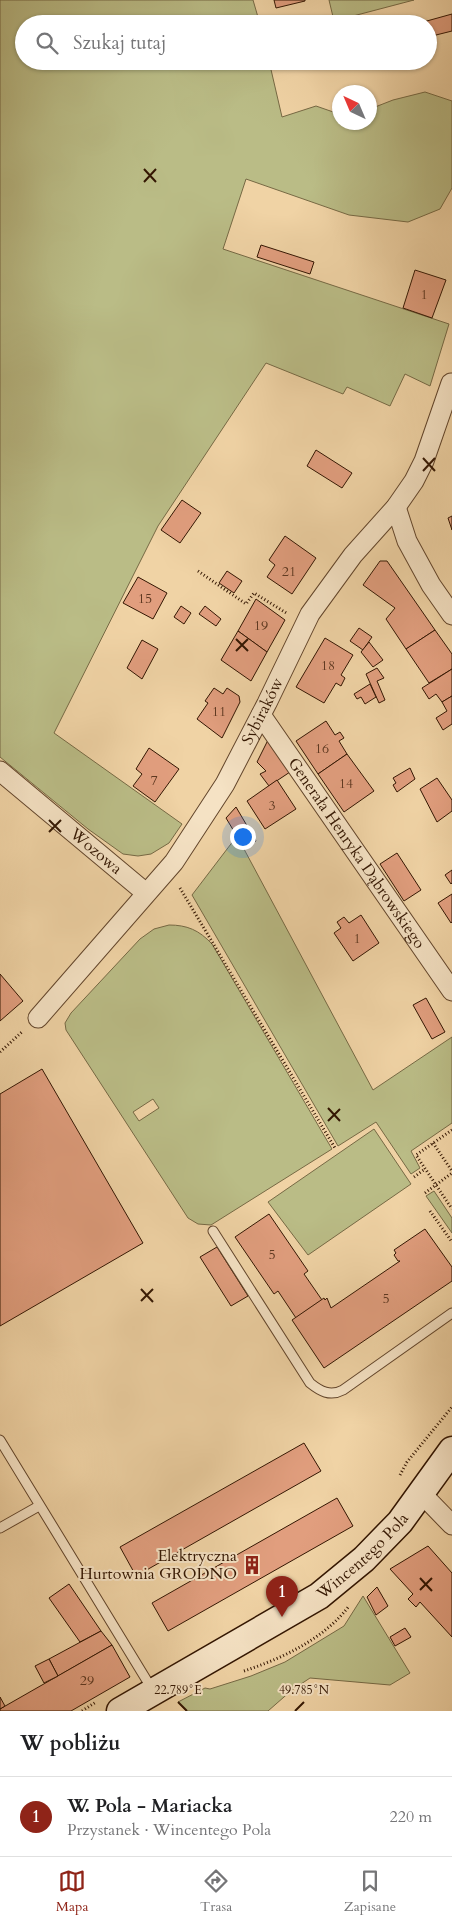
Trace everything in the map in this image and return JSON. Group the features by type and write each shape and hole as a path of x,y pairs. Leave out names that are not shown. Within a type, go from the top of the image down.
{"main road":[{"name":"Wincentego Pola","path":"120,1711 319,1596 378,1546 400,1522 452,1450"}],"street":[{"name":"Sybiraków","path":"38,1018 168,868 194,834 225,784 262,715 311,612 353,555 396,507 414,481 424,460 452,382"},
{"path":"396,507 407,542 452,615"},
{"name":"Generała Henryka Dąbrowskiego","path":"262,715 452,991"},
{"name":"Wozowa","path":"0,771 146,893"},
{"path":"421,1493 452,1524"}],"lane":[{"path":"213,1230 310,1383 321,1391 336,1394 343,1390 452,1313"},
{"path":"0,1440 153,1691"},
{"path":"0,1528 39,1506"}],"path":[{"path":"198,571 246,604 254,593 305,625"},
{"path":"168,868 335,1148"},
{"path":"0,1052 38,1018"},
{"path":"452,1130 416,1155 452,1208"},
{"path":"425,1193 452,1172 433,1143"},
{"path":"414,1177 425,1169"},
{"path":"430,1211 452,1242"}],"green space":[{"path":"0,0 253,0 257,15 15,15 15,70 271,70 282,117 316,106 332,112 332,130 377,130 377,106 425,92 452,101 452,188 440,209 408,222 349,215 246,179 223,249 449,324 430,386 405,374 390,406 347,387 343,394 266,363 158,526 54,733 182,824 169,843 151,854 138,856 123,854 88,829 0,757"},
{"path":"329,0 414,0 357,15 333,15"},
{"path":"237,836 373,1090 452,1037 452,1123 411,1151 420,1168 411,1174 376,1122 338,1146 192,895"},
{"path":"169,925 187,927 202,935 212,944 332,1149 211,1225 198,1224 188,1218 66,1030 65,1023 71,1013 140,939 154,929","holes":["153,1099 159,1108 139,1121 133,1112"]},
{"path":"374,1129 411,1184 308,1255 268,1202"},
{"path":"434,1191 452,1218 452,1233 426,1196"},
{"path":"363,1596 410,1673 390,1685 310,1678 292,1690 268,1711 186,1711 178,1702 205,1688 210,1689 251,1676 285,1662 344,1626"}],"building":[{"path":"274,0 305,0 305,1 276,8"},
{"path":"452,14 452,31 437,35 437,18"},
{"path":"261,245 314,262 310,274 257,257"},
{"path":"415,270 446,280 432,318 403,308"},
{"path":"316,450 352,473 342,488 307,466"},
{"path":"182,500 201,513 180,543 161,530"},
{"path":"452,516 452,530 448,518"},
{"path":"285,536 316,558 292,594 267,577 275,565 269,560"},
{"path":"380,561 387,561 435,630 406,649 386,619 395,608 363,585"},
{"path":"227,571 242,581 234,593 219,583"},
{"path":"138,577 167,593 153,619 123,603"},
{"path":"256,599 285,620 267,652 238,631"},
{"path":"181,606 191,613 184,624 174,617"},
{"path":"205,606 221,619 216,626 199,614"},
{"path":"359,628 372,637 363,650 350,641"},
{"path":"435,630 452,654 452,669 429,683 406,649"},
{"path":"238,631 267,652 251,681 221,660"},
{"path":"325,638 353,655 341,675 345,678 341,686 336,683 324,703 296,687"},
{"path":"142,640 158,649 142,679 127,668"},
{"path":"369,642 383,660 373,667 361,652"},
{"path":"377,668 384,678 377,681 385,700 379,703 366,674"},
{"path":"452,669 452,696 442,702 436,694 429,699 422,688"},
{"path":"370,684 376,697 365,704 361,697 357,699 354,694"},
{"path":"214,688 223,694 227,688 239,696 240,702 222,738 197,719 208,703 205,701"},
{"path":"452,696 452,724 443,730 436,718 447,711 442,702"},
{"path":"326,721 335,735 340,732 344,738 339,741 347,754 318,774 296,741"},
{"path":"268,740 290,772 269,786 260,774 266,771 257,762"},
{"path":"149,748 179,769 155,802 133,786 142,774 136,769"},
{"path":"347,754 374,791 344,812 318,774"},
{"path":"410,768 415,779 397,792 393,785 396,783 393,778"},
{"path":"437,778 452,800 452,811 437,822 420,789"},
{"path":"277,780 296,809 265,829 247,801"},
{"path":"236,807 256,841 244,848 226,818"},
{"path":"397,853 421,890 404,901 380,864"},
{"path":"452,870 452,883 451,884 445,875"},
{"path":"452,894 452,922 451,923 438,903"},
{"path":"361,915 379,943 353,961 334,933 341,928 337,922 344,917 349,923"},
{"path":"0,974 23,1001 0,1021"},
{"path":"426,998 445,1032 432,1039 413,1005"},
{"path":"42,1069 143,1243 0,1326 0,1094"},
{"path":"269,1214 308,1271 304,1274 322,1300 296,1318 278,1291 274,1294 235,1237"},
{"path":"425,1229 452,1267 452,1281 324,1368 292,1320 324,1298 325,1300 327,1298 331,1308 400,1261 394,1255 396,1253 394,1250"},
{"path":"217,1247 248,1296 231,1306 200,1257"},
{"path":"304,1443 321,1471 136,1576 120,1547"},
{"name":"Elektryczna Hurtownia GRODNO","path":"337,1498 353,1526 168,1631 152,1603"},
{"path":"428,1546 452,1573 452,1637 420,1602 416,1607 408,1599 413,1594 390,1569"},
{"path":"69,1584 101,1631 80,1642 49,1598"},
{"path":"377,1587 388,1606 376,1615 367,1597"},
{"path":"405,1628 411,1637 395,1646 390,1637"},
{"path":"101,1631 112,1645 58,1676 49,1659"},
{"path":"112,1645 130,1677 71,1711 0,1711 0,1709"},
{"path":"49,1659 58,1676 44,1683 35,1666"},
{"path":"0,1697 5,1706 0,1709"}],"place":[{"name":"Elektryczna Hurtownia GRODNO","path":"252,1565"},
{"name":"W. Pola - Mariacka","path":"282,1617"}]}
